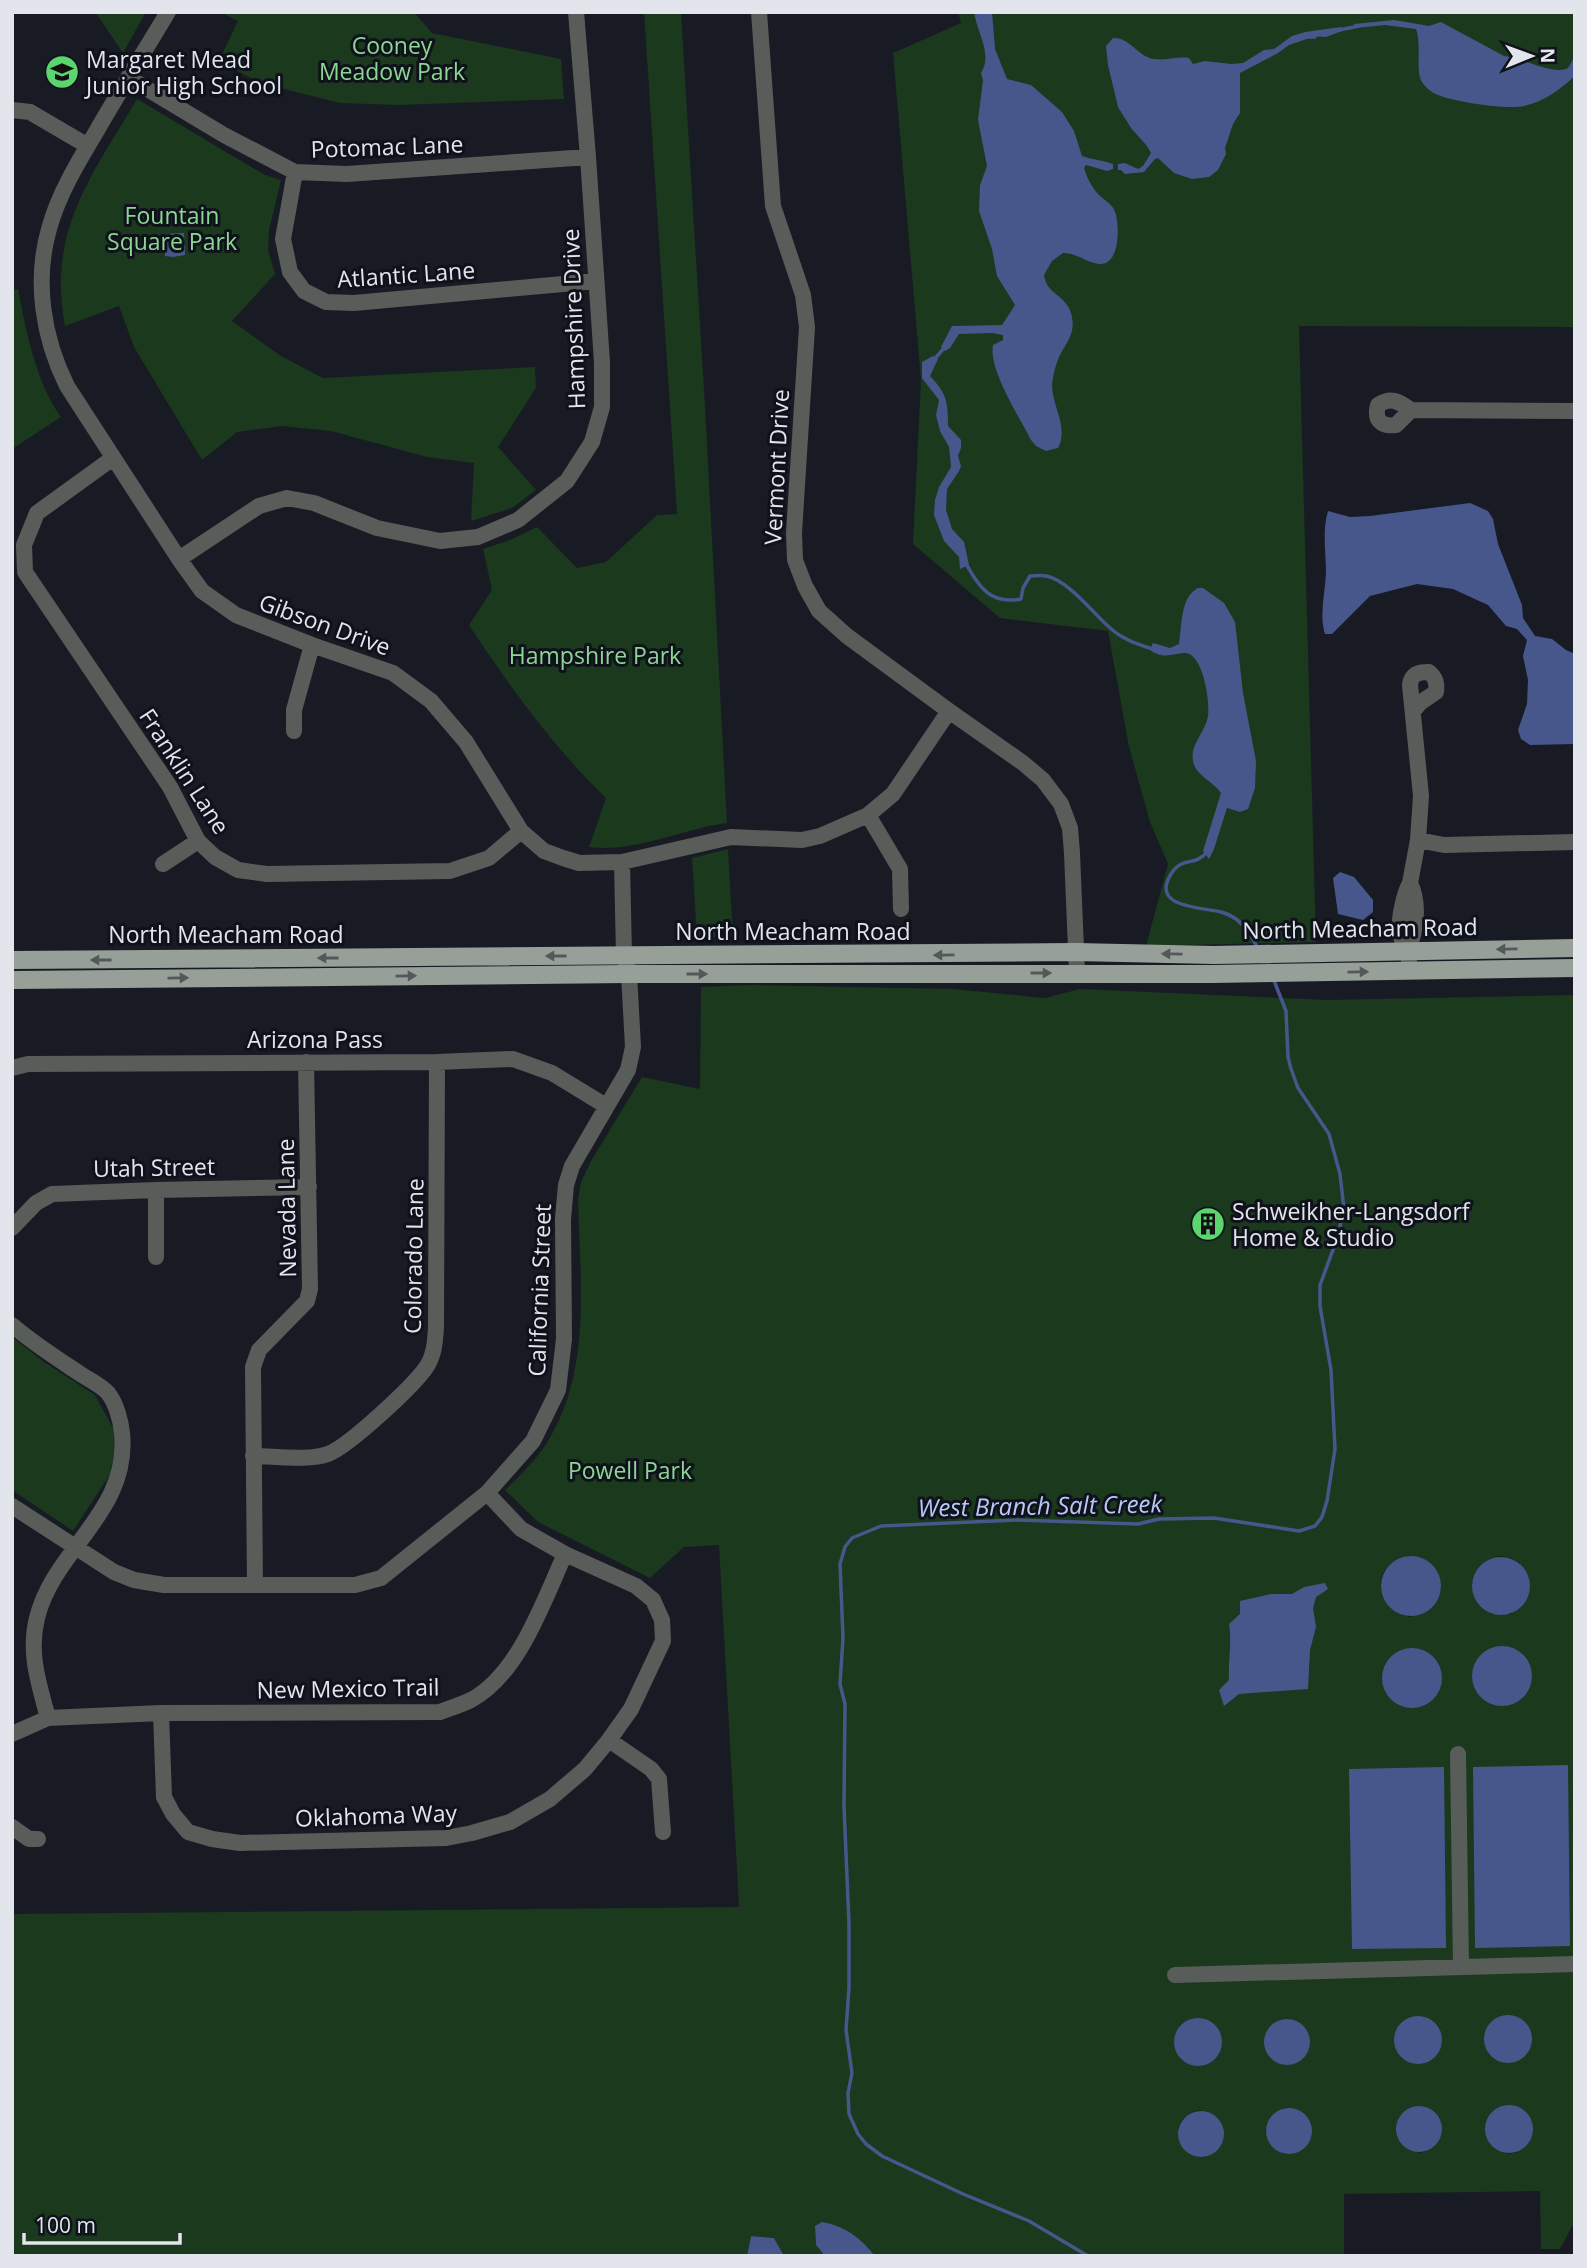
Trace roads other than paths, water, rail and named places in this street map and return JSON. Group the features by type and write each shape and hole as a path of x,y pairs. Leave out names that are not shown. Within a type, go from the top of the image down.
{"main road":[{"name":"North Meacham Road","path":"12,960 1076,952 1240,955 1575,948"},
{"name":"North Meacham Road","path":"12,980 629,974 1248,973 1575,968"}],"street":[{"name":"Gibson Drive","path":"168,12 88,146 50,226 41,288 46,328 56,364 67,386 202,591 236,615 393,673 431,701 466,742 521,831 544,850 563,858 589,863 622,862 731,837 802,840 820,836 868,815 893,794 949,711"},
{"name":"Hampshire Drive","path":"179,559 259,506 287,498 314,503 377,528 440,541 478,537 518,520 566,481 592,442 602,407 588,157 576,12"},
{"name":"Vermont Drive","path":"759,12 773,206 803,295 807,327 794,533 795,560 804,586 819,611 847,636 1023,763 1043,780 1061,804 1070,828 1077,973"},
{"name":"Potomac Lane","path":"129,78 223,135 295,172 347,174 588,157"},
{"path":"12,110 30,112 88,146"},
{"name":"Atlantic Lane","path":"295,172 283,239 290,272 304,291 326,302 354,303 596,281"},
{"path":"1411,410 1575,411"},
{"name":"Franklin Lane","path":"113,458 37,513 24,545 25,572 170,787 198,841 215,856 238,870 267,874 420,873 450,872 489,858 521,831"},
{"path":"294,731 294,710 312,645"},
{"path":"1409,971 1408,933 1415,893 1410,883 1418,840 1421,796 1414,710"},
{"path":"868,815 900,869 901,909"},
{"path":"1418,840 1444,845 1575,842"},
{"path":"163,864 198,841"},
{"name":"California Street","path":"12,1506 114,1572 134,1580 164,1585 355,1585 381,1578 487,1493 533,1441 558,1390 564,1339 563,1219 566,1185 572,1166 628,1070 633,1048 629,974 624,956 622,862"},
{"name":"Arizona Pass","path":"12,1068 28,1064 437,1062 513,1059 552,1073 606,1106"},
{"name":"Nevada Lane","path":"255,1585 254,1367 259,1350 307,1301 310,1289 306,1062"},
{"name":"Colorado Lane","path":"253,1456 312,1457 328,1454 345,1444 383,1412 425,1369 434,1351 437,1062"},
{"name":"Utah Street","path":"12,1228 36,1203 52,1194 309,1187"},
{"path":"156,1190 156,1257"},
{"path":"12,1325 108,1393 121,1422 124,1451 110,1500 48,1591 37,1615 33,1640 34,1665 48,1718 12,1734"},
{"path":"487,1493 521,1529 565,1554"},
{"name":"Oklahoma Way","path":"161,1713 164,1797 173,1814 188,1832 240,1843 446,1838 510,1822 550,1799 584,1769 609,1741 631,1709 663,1641 662,1620 653,1600 636,1586 565,1554"},
{"name":"New Mexico Trail","path":"48,1718 161,1713 440,1712 471,1700 500,1678 521,1646 565,1554"},
{"path":"609,1741 651,1769 659,1779 663,1832"},
{"path":"1458,1754 1461,1967"},
{"path":"12,1827 29,1839 38,1839"},
{"path":"1175,1975 1575,1964"}],"water":[{"path":"974,12 992,12 995,49 1007,79 1031,85 1062,112 1074,131 1082,156 1113,164 1113,169 1107,171 1086,165 1084,168 1095,190 1115,212 1118,234 1111,258 1107,263 1100,264 1063,253 1052,261 1044,275 1048,286 1068,307 1073,325 1071,335 1056,364 1052,385 1061,425 1061,440 1058,448 1046,451 1031,440 995,367 993,345 1003,340 1003,335 959,334 950,348 945,351 941,347 952,326 1002,325 1015,305 997,276 992,249 979,211 980,185 987,166 978,120 985,51"},
{"path":"1394,20 1429,26 1441,22 1504,56 1554,70 1568,68 1575,56 1575,76 1551,94 1524,106 1494,106 1446,98 1431,92 1422,82 1416,29 1385,25 1355,28 1354,24"},
{"path":"1341,27 1342,31 1326,37 1307,36 1297,39 1278,53 1240,73 1240,113 1233,124 1225,148 1226,154 1218,170 1209,177 1192,179 1174,173 1158,158 1144,172 1125,174 1118,170 1118,164 1125,163 1138,169 1151,153 1118,107 1106,46 1113,38 1124,41 1143,55 1154,59 1189,58 1193,64 1205,61 1231,64 1243,63 1264,50 1274,49 1292,36"},
{"path":"184,233 185,255 165,256 164,234"},
{"path":"933,356 938,359 930,376 945,399 948,426 961,440 958,456 961,466 947,489 946,510 952,529 964,542 969,565 960,569 959,557 944,541 934,515 939,487 951,467 949,447 940,431 936,415 939,400 922,378 922,362"},
{"path":"1470,503 1488,511 1493,519 1498,544 1522,605 1523,618 1535,636 1552,639 1575,654 1575,744 1530,745 1521,739 1518,730 1527,704 1528,680 1523,656 1527,640 1517,629 1506,626 1488,605 1453,589 1417,584 1370,596 1332,634 1325,634 1322,612 1326,573 1325,526 1328,511 1350,517 1370,516"},
{"path":"1203,588 1224,603 1235,622 1243,693 1256,761 1255,788 1248,809 1240,812 1227,808 1209,859 1203,851 1221,793 1197,770 1193,761 1196,743 1208,716 1203,674 1196,660 1187,653 1162,655 1150,650 1153,643 1170,648 1179,644 1185,605 1192,592"},
{"path":"1340,872 1354,877 1373,900 1373,912 1363,920 1338,914 1333,878"},
{"path":"1411,1556 1428,1561 1436,1569 1441,1586 1436,1603 1428,1611 1411,1616 1394,1611 1386,1603 1381,1586 1386,1569 1394,1561"},
{"path":"1495,1557 1507,1557 1522,1565 1530,1580 1530,1592 1522,1607 1507,1615 1495,1615 1480,1607 1472,1592 1472,1580 1480,1565"},
{"path":"1325,1583 1328,1589 1316,1597 1313,1608 1316,1627 1310,1650 1308,1689 1239,1694 1224,1706 1219,1690 1229,1680 1229,1624 1240,1614 1240,1601 1271,1594 1292,1594 1304,1587"},
{"path":"1502,1646 1523,1655 1532,1676 1523,1697 1502,1706 1481,1697 1472,1676 1481,1655"},
{"path":"1406,1648 1418,1648 1437,1661 1442,1678 1440,1690 1429,1703 1418,1708 1406,1708 1387,1695 1382,1684 1382,1672 1395,1653"},
{"path":"1568,1765 1570,1946 1475,1948 1473,1767"},
{"path":"1444,1767 1446,1948 1352,1949 1349,1769"},
{"path":"1508,2015 1525,2022 1532,2039 1525,2056 1508,2063 1491,2056 1484,2039 1491,2022"},
{"path":"1418,2016 1435,2023 1442,2040 1435,2057 1418,2064 1401,2057 1394,2040 1401,2023"},
{"path":"1198,2018 1207,2019 1215,2025 1221,2033 1221,2051 1215,2059 1207,2065 1198,2066 1189,2065 1181,2059 1175,2051 1174,2042 1175,2033 1181,2025 1189,2019"},
{"path":"1287,2019 1303,2026 1310,2042 1303,2058 1287,2065 1271,2058 1264,2042 1271,2026"},
{"path":"1509,2105 1526,2112 1533,2129 1526,2146 1509,2153 1492,2146 1485,2129 1492,2112"},
{"path":"1419,2106 1435,2113 1442,2129 1435,2145 1419,2152 1403,2145 1396,2129 1403,2113"},
{"path":"1289,2108 1298,2109 1305,2115 1311,2122 1311,2140 1305,2147 1298,2153 1289,2154 1280,2153 1273,2147 1267,2140 1266,2131 1267,2122 1273,2115 1280,2109"},
{"path":"1201,2111 1217,2118 1224,2134 1217,2150 1201,2157 1185,2150 1178,2134 1185,2118"},
{"path":"822,2222 838,2226 852,2234 875,2256 825,2256 816,2245 815,2226"},
{"path":"751,2236 774,2238 784,2256 747,2256"}],"waterway":[{"name":"West Branch Salt Creek","path":"1339,30 1359,26"},
{"name":"West Branch Salt Creek","path":"1289,43 1315,37"},
{"name":"West Branch Salt Creek","path":"933,361 944,348"},
{"name":"West Branch Salt Creek","path":"965,562 980,586 1001,599 1021,599 1023,588 1030,576 1054,579 1071,590 1119,635 1153,649"},
{"name":"West Branch Salt Creek","path":"1205,854 1177,867 1167,883 1167,892 1171,899 1180,904 1221,912 1234,918 1246,929 1258,949"},
{"name":"West Branch Salt Creek","path":"1088,2256 1029,2221 882,2156 858,2134 849,2114 848,2093 852,2073 846,2030 849,1924 844,1806 845,1704 840,1684 843,1638 840,1564 845,1547 852,1538 881,1526 1017,1520 1138,1524 1159,1519 1214,1518 1299,1531 1315,1526 1322,1517 1335,1449 1331,1370 1320,1306 1320,1285 1337,1239 1344,1209 1340,1174 1329,1134 1298,1088 1291,1069 1286,1011 1273,978"}],"place":[{"name":"Margaret Mead Junior High School","path":"62,72"},
{"name":"Schweikher-Langsdorf Home & Studio","path":"1208,1224"}],"park label":[{"name":"Cooney Meadow Park","path":"392,58"},
{"name":"Fountain Square Park","path":"172,228"},
{"name":"Hampshire Park","path":"595,655"},
{"name":"Powell Park","path":"630,1470"}]}
